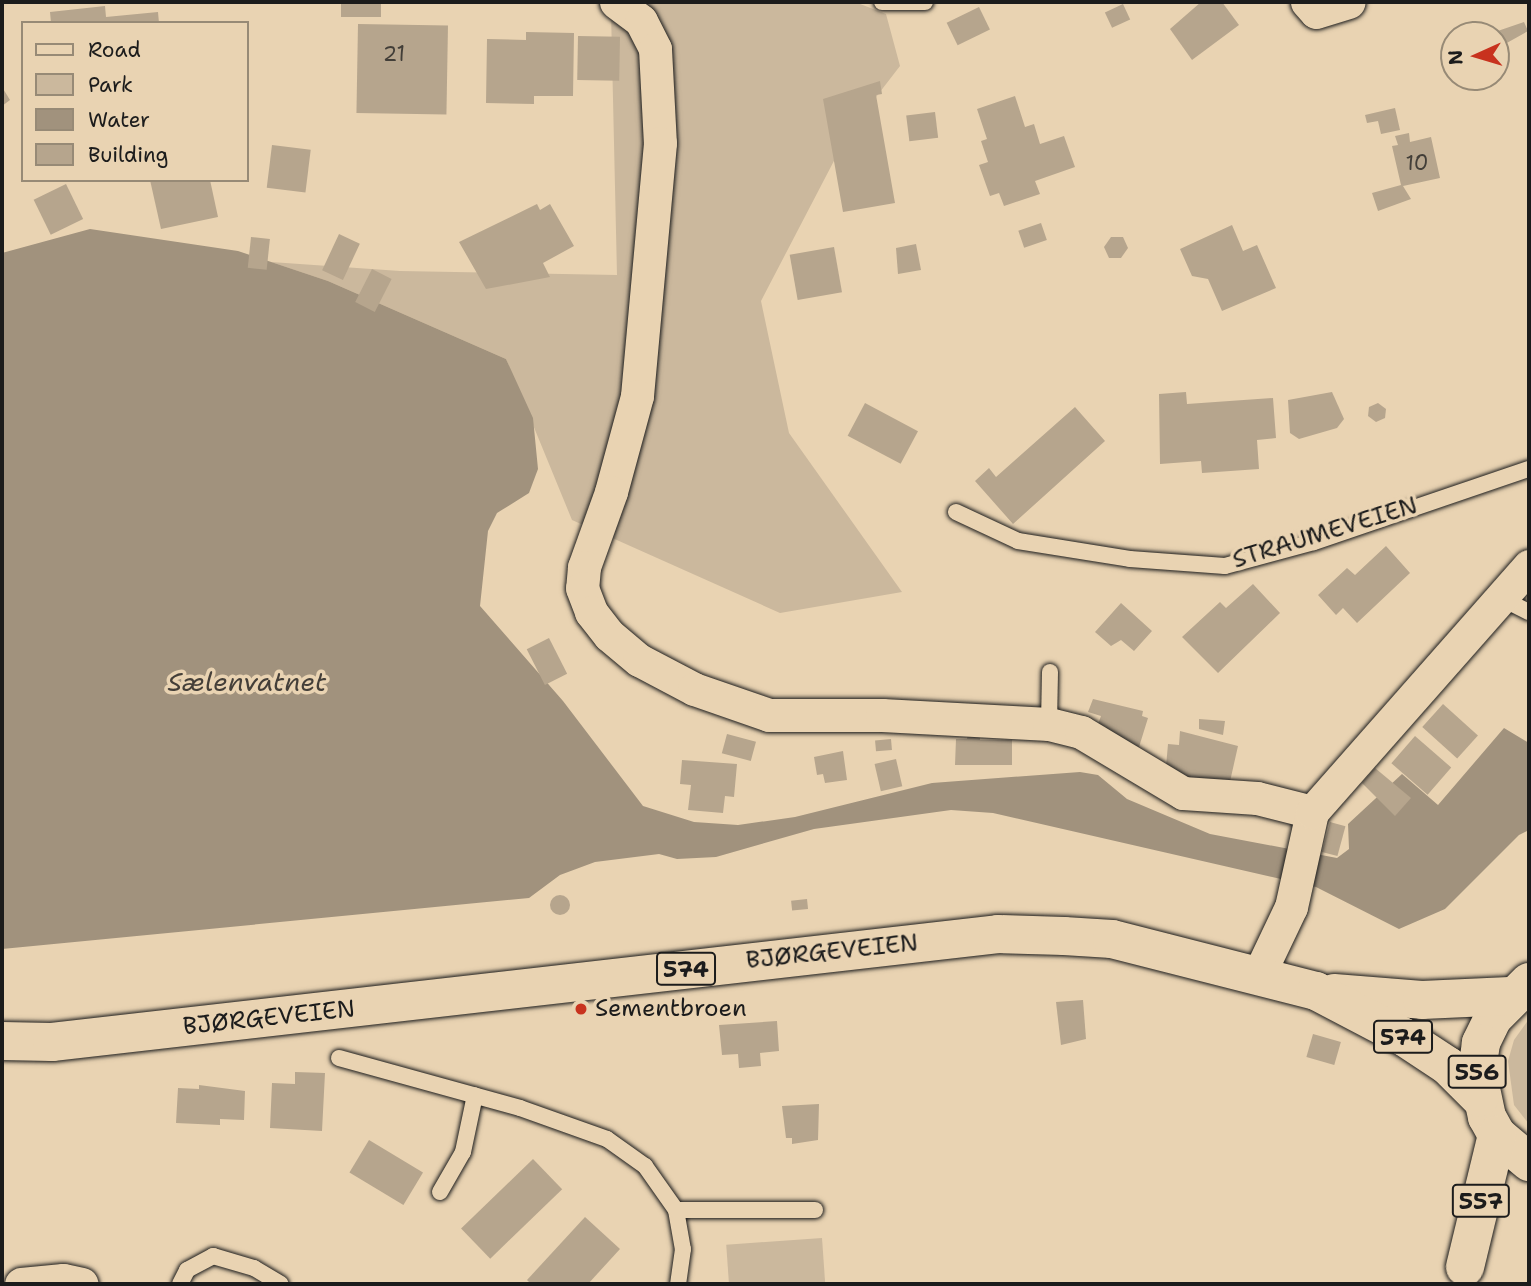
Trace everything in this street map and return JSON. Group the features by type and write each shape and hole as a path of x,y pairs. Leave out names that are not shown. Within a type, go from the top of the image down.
{"main road":[{"name":"BJØRGEVEIEN","path":"2,1041 52,1042 998,933 1112,939 1259,974 1316,991"},
{"name":"574","path":"1316,991 1422,1000 1520,989"},
{"name":"556","path":"1520,989 1493,1018 1481,1043 1477,1070 1480,1098 1497,1135 1529,1162"},
{"name":"574","path":"1316,991 1404,1037 1448,1066 1480,1098"},
{"name":"BJØRGEVEIEN","path":"2,1056 52,1042"},
{"name":"557","path":"1465,1267 1497,1135"}],"street":[{"path":"616,2 641,21 652,41 660,143 637,397 611,492 584,567 582,588 591,612 609,635 639,660 694,689 769,715 883,715 1049,724 1081,732 1183,793 1257,798 1312,812"},
{"path":"1307,2 1316,12 1348,2"},
{"path":"1259,974 1296,886 1312,812 1515,605 1529,566"},
{"path":"21,1284 63,1280 82,1284"}],"lane":[{"path":"882,2 925,2"},
{"name":"STRAUMEVEIEN","path":"956,512 1018,541 1130,559 1225,566 1314,542 1529,469"},
{"path":"1049,724 1050,673"},
{"name":"BJØRGEVEIEN","path":"339,1058 475,1095 607,1139 645,1166 677,1210 683,1249 678,1284"},
{"path":"440,1192 463,1152 475,1095"},
{"path":"677,1210 815,1210"},
{"path":"180,1284 187,1270 214,1256 254,1268 281,1284"}],"green space":[{"path":"619,2 855,2 886,14 900,66 849,132 761,301 789,433 902,592 780,613 572,520 506,359 328,281 271,262 400,271 617,275 611,11"},
{"path":"1529,1019 1529,1124 1514,1105 1508,1061 1514,1040"},
{"path":"822,1238 825,1284 729,1284 726,1245"}],"water":[{"name":"Sælenvatnet","path":"90,229 238,251 328,281 506,359 533,418 538,469 529,493 497,513 488,531 480,606 563,701 643,806 694,822 738,825 795,817 932,783 1080,772 1098,775 1127,799 1210,834 1337,858 1349,849 1348,824 1402,774 1438,805 1504,728 1529,743 1529,830 1519,835 1445,909 1399,929 1316,887 993,813 951,810 814,829 716,857 677,859 659,854 595,862 560,875 529,898 2,949 2,253"}],"building":[{"path":"341,2 381,2 381,17 341,17"},
{"path":"1201,2 1222,2 1239,25 1192,60 1170,29"},
{"path":"1123,4 1130,19 1112,28 1105,12"},
{"path":"105,6 106,17 158,12 159,21 51,21 50,12"},
{"path":"979,7 990,29 958,45 947,23"},
{"path":"1524,22 1528,31 1510,41 1510,27"},
{"path":"358,24 448,26 446,115 356,113"},
{"path":"526,32 574,33 573,96 534,96 534,104 486,103 487,39 526,40"},
{"path":"578,36 620,37 619,81 577,80"},
{"path":"880,81 882,94 876,95 895,203 843,212 823,99"},
{"path":"2,87 10,100 2,106"},
{"path":"1015,96 1025,127 1034,124 1040,144 1064,136 1075,167 1035,181 1040,194 1004,206 999,193 990,196 979,165 988,162 981,141 987,139 977,109"},
{"path":"1395,108 1400,130 1381,134 1378,121 1367,123 1365,115"},
{"path":"935,112 938,138 909,141 906,116"},
{"path":"1409,133 1410,142 1431,137 1440,178 1403,186 1411,199 1378,211 1372,193 1401,185 1392,146 1398,145 1395,136"},
{"path":"272,145 311,150 305,192 267,188"},
{"path":"150,182 210,182 218,217 161,229"},
{"path":"66,184 83,219 51,235 34,200"},
{"path":"537,204 540,210 550,204 574,246 543,263 550,277 486,289 459,242"},
{"path":"1041,223 1047,240 1024,248 1018,231"},
{"path":"1232,225 1243,251 1257,245 1276,288 1222,311 1208,279 1192,276 1180,249"},
{"path":"339,234 360,244 343,280 322,270"},
{"path":"251,237 270,239 267,270 248,268"},
{"path":"1111,237 1123,237 1128,248 1121,258 1109,258 1104,247"},
{"path":"916,244 921,270 898,274 896,248"},
{"path":"834,247 842,292 798,300 790,255"},
{"path":"372,269 392,279 375,312 355,302"},
{"path":"1186,392 1187,404 1273,398 1276,438 1257,440 1259,469 1202,473 1201,461 1160,464 1159,394"},
{"path":"1332,392 1344,419 1337,428 1299,439 1290,433 1288,400"},
{"path":"865,403 918,431 901,464 848,436"},
{"path":"1378,403 1386,409 1385,418 1376,422 1368,416 1369,407"},
{"path":"1075,407 1105,441 1013,524 975,481 989,468 996,477"},
{"path":"1386,546 1410,573 1357,623 1343,608 1336,615 1318,595 1347,568 1355,575"},
{"path":"1253,584 1280,613 1218,673 1182,637 1220,602 1226,608"},
{"path":"1121,603 1152,631 1134,651 1121,640 1111,646 1095,632"},
{"path":"549,638 567,674 545,685 527,649"},
{"path":"1093,699 1143,711 1142,716 1148,718 1139,747 1103,735 1106,727 1098,724 1101,716 1088,712"},
{"path":"1443,704 1478,735 1457,758 1422,727"},
{"path":"1199,719 1225,721 1223,735 1199,729"},
{"path":"968,729 980,729 980,740 1012,740 1012,765 955,765 956,739 967,739"},
{"path":"1180,731 1238,746 1229,786 1179,781 1166,767 1168,744 1179,745"},
{"path":"727,734 756,742 751,761 722,753"},
{"path":"1415,736 1451,767 1428,795 1391,763"},
{"path":"891,739 892,750 876,751 875,740"},
{"path":"843,751 847,780 825,783 823,774 817,775 814,757"},
{"path":"896,759 902,786 881,791 875,764"},
{"path":"682,760 737,764 734,797 725,796 723,813 688,810 691,785 680,784"},
{"path":"1375,768 1411,798 1395,816 1362,783"},
{"path":"1330,822 1345,826 1337,856 1322,852"},
{"path":"560,895 567,898 570,905 567,912 560,915 553,912 550,905 553,898"},
{"path":"807,899 808,909 792,911 791,901"},
{"path":"1083,1000 1086,1039 1061,1045 1056,1002"},
{"path":"777,1021 779,1051 760,1053 761,1066 739,1068 738,1054 722,1055 719,1025"},
{"path":"1313,1034 1341,1042 1334,1065 1306,1057"},
{"path":"295,1072 325,1073 322,1131 270,1128 272,1083 295,1084"},
{"path":"199,1085 245,1091 244,1120 220,1119 220,1125 176,1123 178,1088 199,1089"},
{"path":"819,1104 818,1140 792,1144 792,1138 786,1138 782,1106"},
{"path":"369,1140 423,1172 403,1205 349,1173"},
{"path":"533,1159 562,1189 490,1259 461,1228"},
{"path":"585,1217 620,1249 588,1284 531,1284 527,1280"}],"place":[{"name":"Sementbroen","path":"581,1009"}]}
